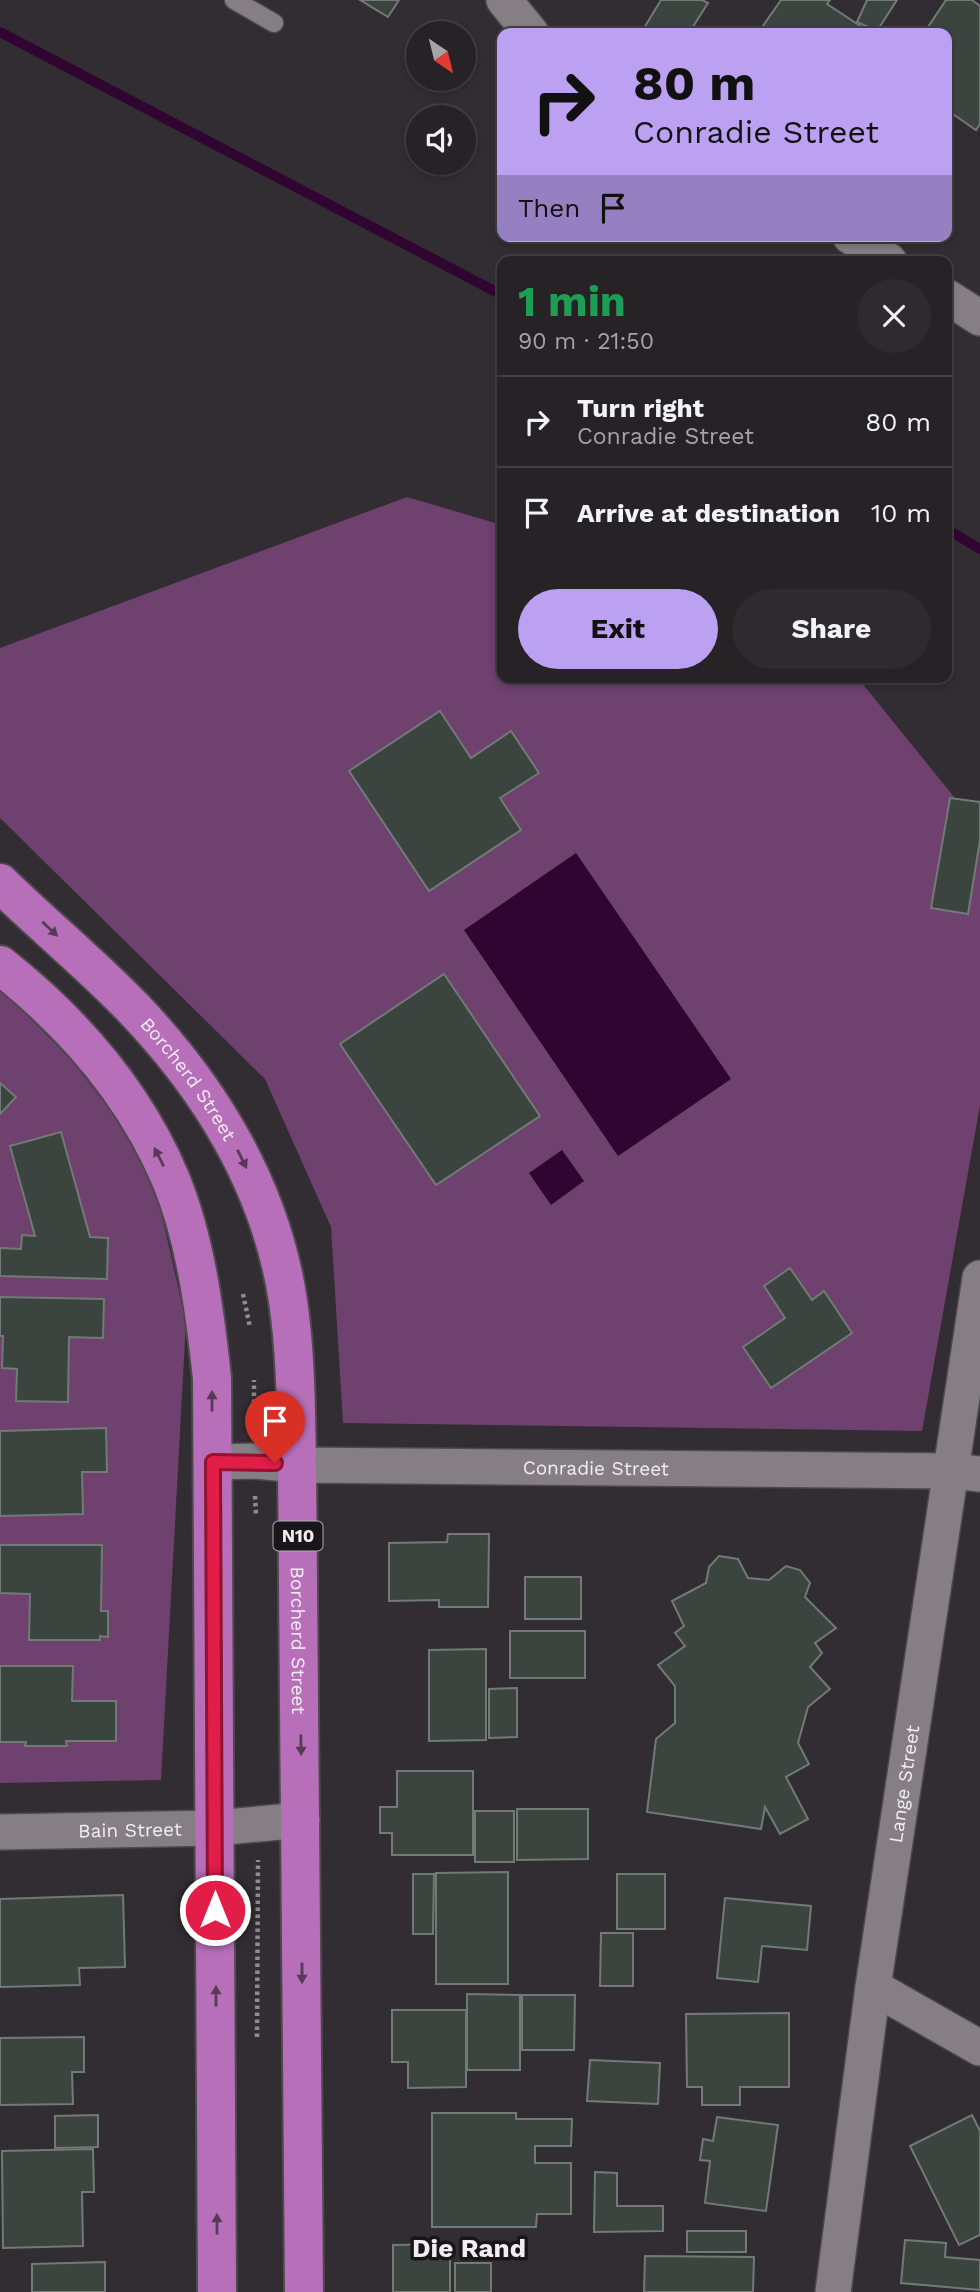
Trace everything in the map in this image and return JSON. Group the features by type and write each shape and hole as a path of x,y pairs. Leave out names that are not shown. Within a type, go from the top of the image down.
{"highway":[{"name":"Borcherd Street","path":"0,883 134,1009 171,1050 211,1103 233,1142 260,1195 278,1251 288,1301 294,1359 297,1465 304,2292"},
{"path":"0,965 25,985 92,1051 122,1090 171,1181 198,1278 207,1331 212,1378 213,1462 217,2292"}],"street":[{"path":"504,0 527,28"},
{"path":"859,242 881,256"},
{"path":"952,300 980,318"},
{"name":"Lange Street","path":"833,2292 873,1987 966,1473 980,1279"},
{"name":"Conradie Street","path":"213,1462 966,1473"},
{"name":"Bain Street","path":"0,1832 215,1828 302,1820"},
{"path":"873,1987 980,2049"}],"lane":[{"path":"234,0 274,23"}],"shaded area":[{"path":"407,497 497,524 497,683 862,683 980,829 980,1105 922,1431 343,1423 331,1227 265,1079 0,818 0,648"},
{"path":"576,853 731,1079 618,1156 464,930"},
{"path":"0,987 72,1061 120,1123 157,1194 186,1322 161,1780 0,1783"},
{"path":"562,1150 584,1181 551,1205 529,1173"}],"building":[{"path":"360,0 399,0 388,17"},
{"path":"661,0 702,0 708,3 692,28 644,28"},
{"path":"781,0 830,0 827,4 863,28 761,28"},
{"path":"867,0 897,0 879,28 870,28 857,22"},
{"path":"946,0 972,0 980,6 980,124 976,130 952,113 952,28 927,28"},
{"path":"440,711 471,758 511,731 539,773 500,798 521,830 429,891 349,771"},
{"path":"950,798 980,802 980,840 968,914 931,908"},
{"path":"444,974 540,1116 436,1185 340,1044"},
{"path":"0,1083 16,1097 0,1114"},
{"path":"61,1132 90,1237 108,1238 107,1279 0,1276 0,1248 21,1249 22,1235 35,1236 10,1146"},
{"path":"790,1268 812,1300 824,1291 852,1333 771,1388 743,1347 785,1318 764,1286"},
{"path":"0,1297 104,1299 103,1338 69,1337 68,1402 16,1401 17,1369 2,1368"},
{"path":"106,1428 107,1472 82,1472 83,1514 0,1516 0,1431"},
{"path":"448,1534 489,1534 488,1607 439,1607 439,1600 389,1601 389,1543 447,1542"},
{"path":"0,1545 102,1545 101,1611 108,1611 108,1637 100,1636 100,1640 29,1640 30,1594 0,1593"},
{"path":"719,1556 738,1559 748,1578 769,1580 786,1566 800,1570 810,1583 805,1597 836,1628 815,1643 822,1653 810,1667 830,1689 808,1707 798,1743 809,1764 786,1777 808,1819 780,1834 765,1807 761,1829 647,1812 656,1739 675,1723 675,1686 658,1665 685,1646 675,1633 684,1626 672,1601 706,1583 709,1567"},
{"path":"525,1577 581,1577 581,1619 525,1619"},
{"path":"510,1631 585,1631 585,1678 510,1678"},
{"path":"486,1649 486,1740 429,1741 429,1650"},
{"path":"0,1666 73,1666 72,1701 116,1701 116,1741 66,1741 67,1746 25,1746 26,1742 0,1742"},
{"path":"517,1688 517,1737 489,1738 489,1689"},
{"path":"397,1771 473,1771 473,1855 392,1855 392,1833 380,1833 380,1807 397,1807"},
{"path":"517,1809 588,1809 588,1859 517,1860"},
{"path":"475,1811 514,1811 514,1862 475,1862"},
{"path":"508,1872 508,1984 436,1984 436,1873"},
{"path":"413,1874 434,1874 433,1934 413,1934"},
{"path":"617,1874 665,1874 665,1929 617,1929"},
{"path":"123,1895 125,1967 79,1968 80,1985 0,1987 0,1899"},
{"path":"725,1898 811,1906 807,1950 762,1946 758,1982 717,1978"},
{"path":"601,1933 633,1933 633,1986 600,1986"},
{"path":"467,1994 520,1995 520,2070 467,2070"},
{"path":"522,1995 575,1995 574,2050 522,2050"},
{"path":"392,2010 466,2010 466,2087 408,2088 408,2062 392,2062"},
{"path":"789,2013 789,2087 740,2087 740,2105 702,2105 702,2087 687,2087 686,2014"},
{"path":"84,2037 84,2072 72,2072 73,2104 0,2105 0,2038"},
{"path":"590,2060 660,2063 658,2104 587,2101"},
{"path":"432,2113 516,2113 516,2119 572,2119 571,2146 535,2146 535,2163 571,2163 571,2214 537,2214 536,2227 432,2227"},
{"path":"98,2115 98,2147 55,2148 55,2116"},
{"path":"972,2115 980,2131 980,2235 959,2245 910,2146"},
{"path":"717,2117 778,2125 766,2211 705,2203 710,2161 700,2160 703,2139 713,2141"},
{"path":"93,2149 94,2192 82,2192 83,2246 3,2248 2,2151"},
{"path":"595,2172 617,2173 617,2206 663,2206 663,2231 594,2232"},
{"path":"687,2231 746,2231 746,2252 687,2252"},
{"path":"905,2240 946,2243 945,2257 980,2260 980,2290 901,2283"},
{"path":"450,2244 450,2292 393,2292 393,2245"},
{"path":"645,2256 754,2257 753,2292 644,2292"},
{"path":"105,2262 105,2292 32,2292 32,2264"},
{"path":"455,2263 491,2263 491,2292 455,2292"}],"waterway":[{"path":"0,32 497,292"},
{"path":"952,532 980,549"}],"district":[{"name":"Die Rand","path":"469,2248"}],"route":[{"path":"215,1910 213,1462 275,1463"}]}
